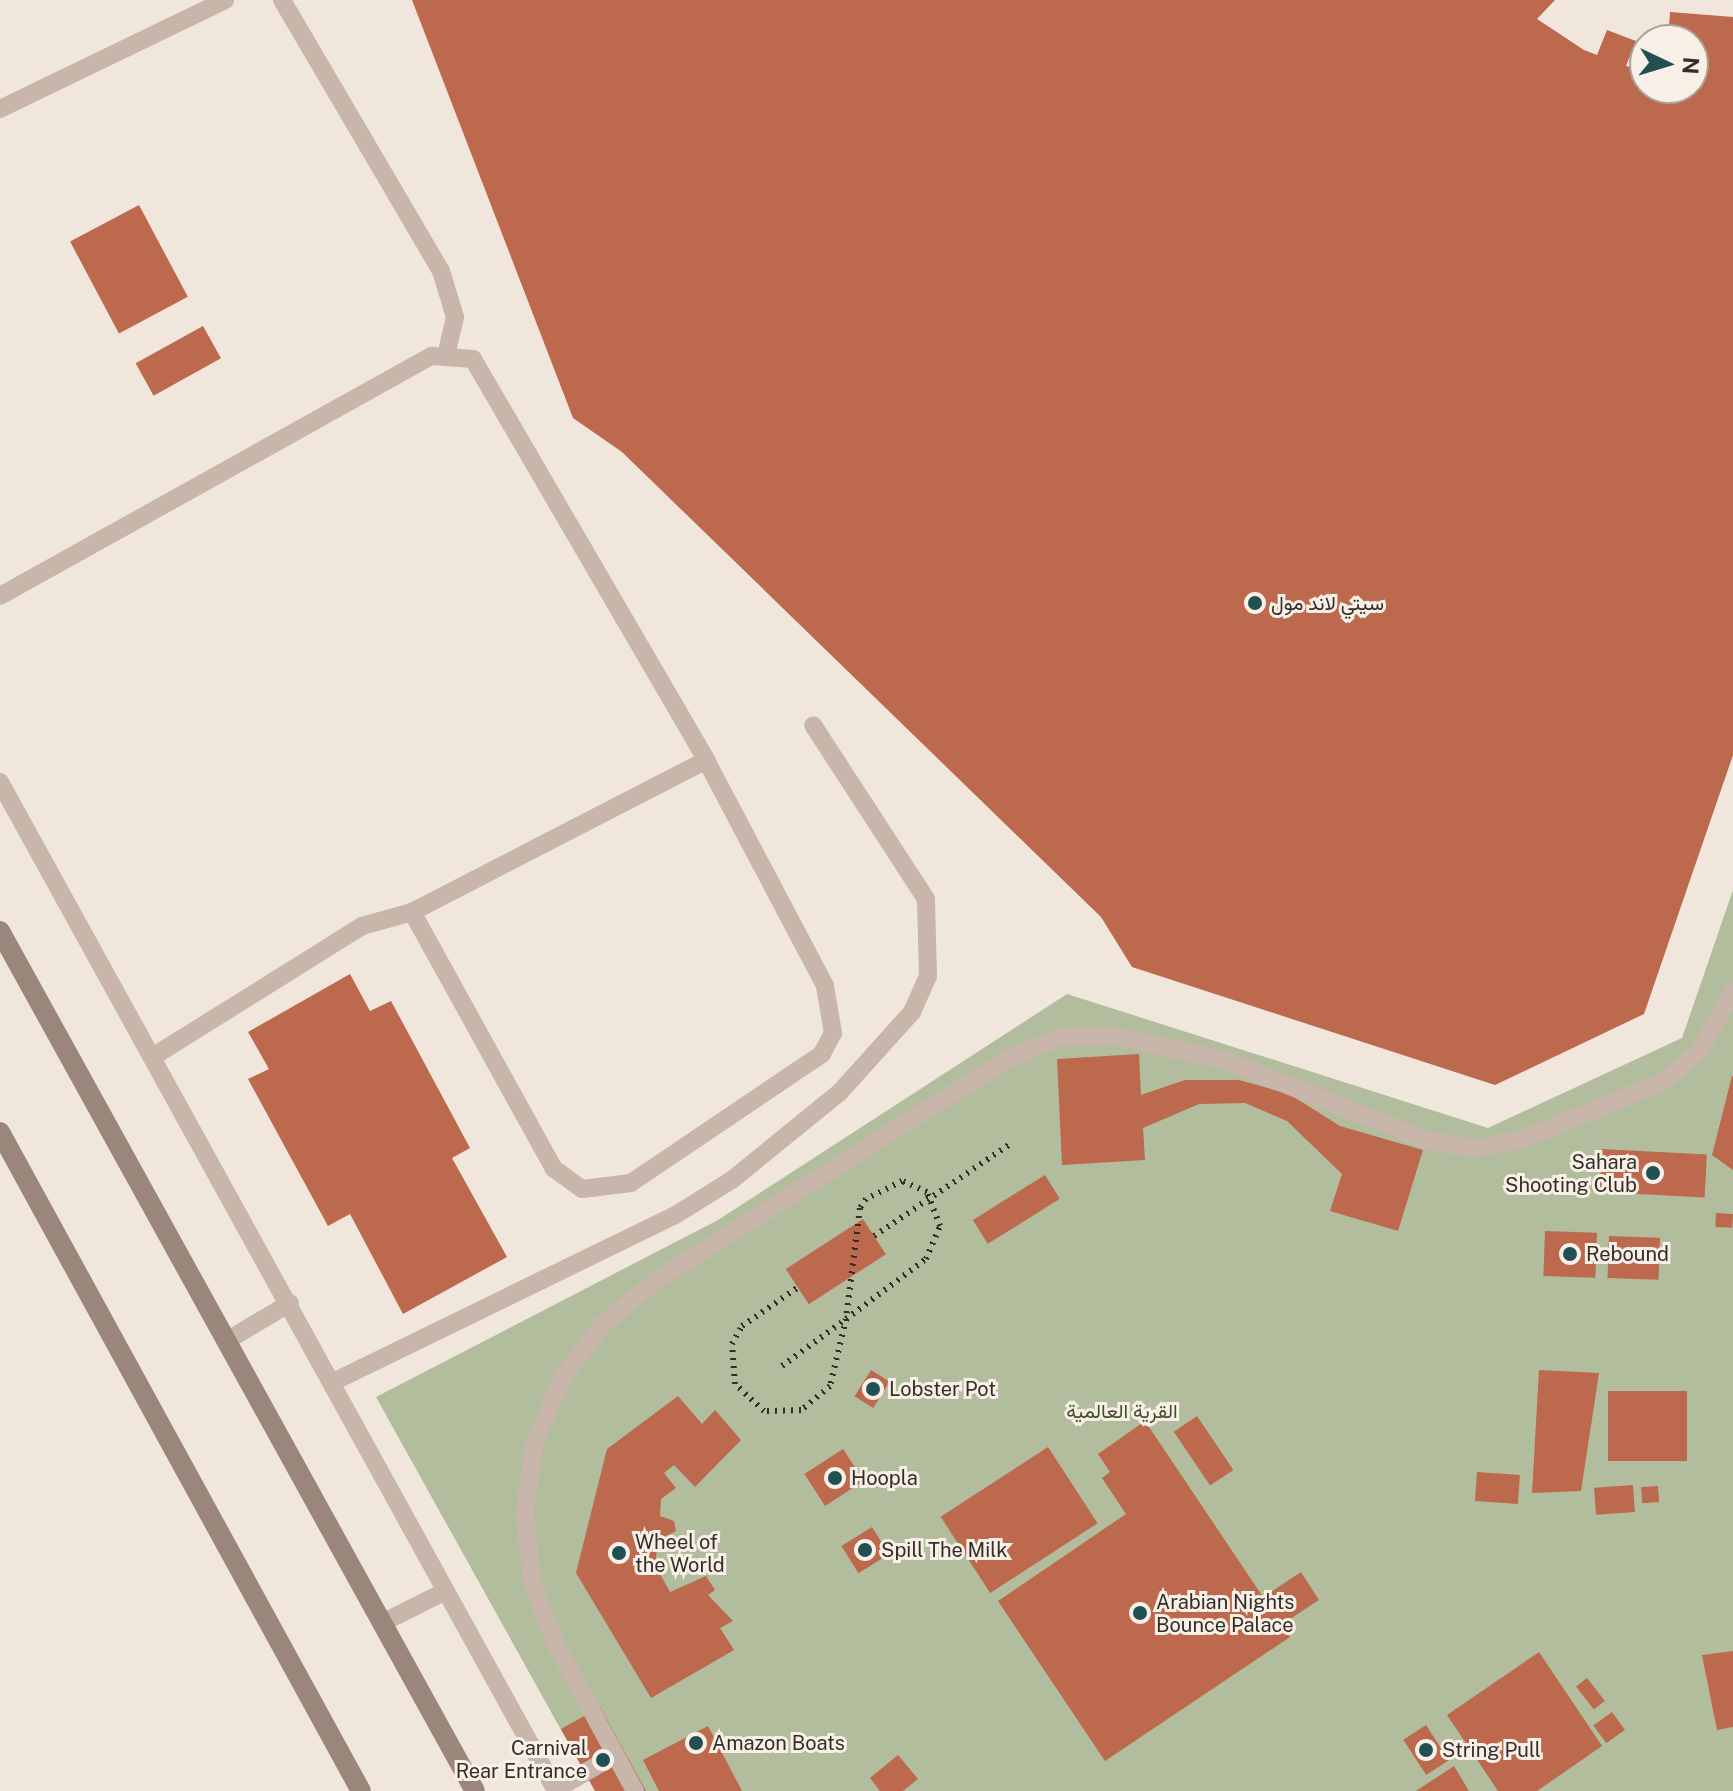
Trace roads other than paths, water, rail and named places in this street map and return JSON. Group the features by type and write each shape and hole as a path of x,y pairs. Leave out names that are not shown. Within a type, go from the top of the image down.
{"street":[{"path":"0,931 475,1791"},
{"path":"0,1132 361,1791"}],"lane":[{"path":"0,109 225,0"},
{"path":"282,0 441,271 455,317 447,352"},
{"path":"0,596 447,352 473,359 489,378 706,760 825,986 833,1033 822,1054 631,1183 582,1189 554,1169 412,912"},
{"path":"335,1381 674,1216 733,1179 840,1092 912,1012 929,963 926,899 813,725"},
{"path":"154,1056 362,926 412,912 706,760"},
{"path":"0,782 335,1381 444,1592 555,1790 615,1755"},
{"path":"635,1791 537,1595 525,1513 534,1445 561,1380 602,1325 655,1281 1009,1058 1060,1037 1115,1036 1224,1060 1429,1141 1475,1148 1521,1140 1665,1081 1700,1050 1733,992"},
{"path":"228,1340 290,1303"},
{"path":"384,1622 444,1592"}],"railway":[{"path":"874,1236 1009,1145"},
{"path":"782,1366 846,1319 926,1259 940,1226 927,1192 902,1181 866,1199 860,1208 846,1319 830,1386 801,1410 764,1411 735,1384 732,1344 742,1326 797,1288"}],"place":[{"name":"سيتي لاند مول","path":"1255,603"},
{"name":"Sahara Shooting Club","path":"1653,1173"},
{"name":"Rebound","path":"1570,1254"},
{"name":"Lobster Pot","path":"873,1389"},
{"name":"Hoopla","path":"835,1478"},
{"name":"Spill The Milk","path":"865,1550"},
{"name":"Wheel of the World","path":"619,1553"},
{"name":"Arabian Nights Bounce Palace","path":"1140,1613"},
{"name":"Amazon Boats","path":"696,1743"},
{"name":"String Pull","path":"1426,1750"},
{"name":"Carnival Rear Entrance","path":"603,1760"}],"park label":[{"name":"القرية العالمية","path":"1122,1411"}]}
